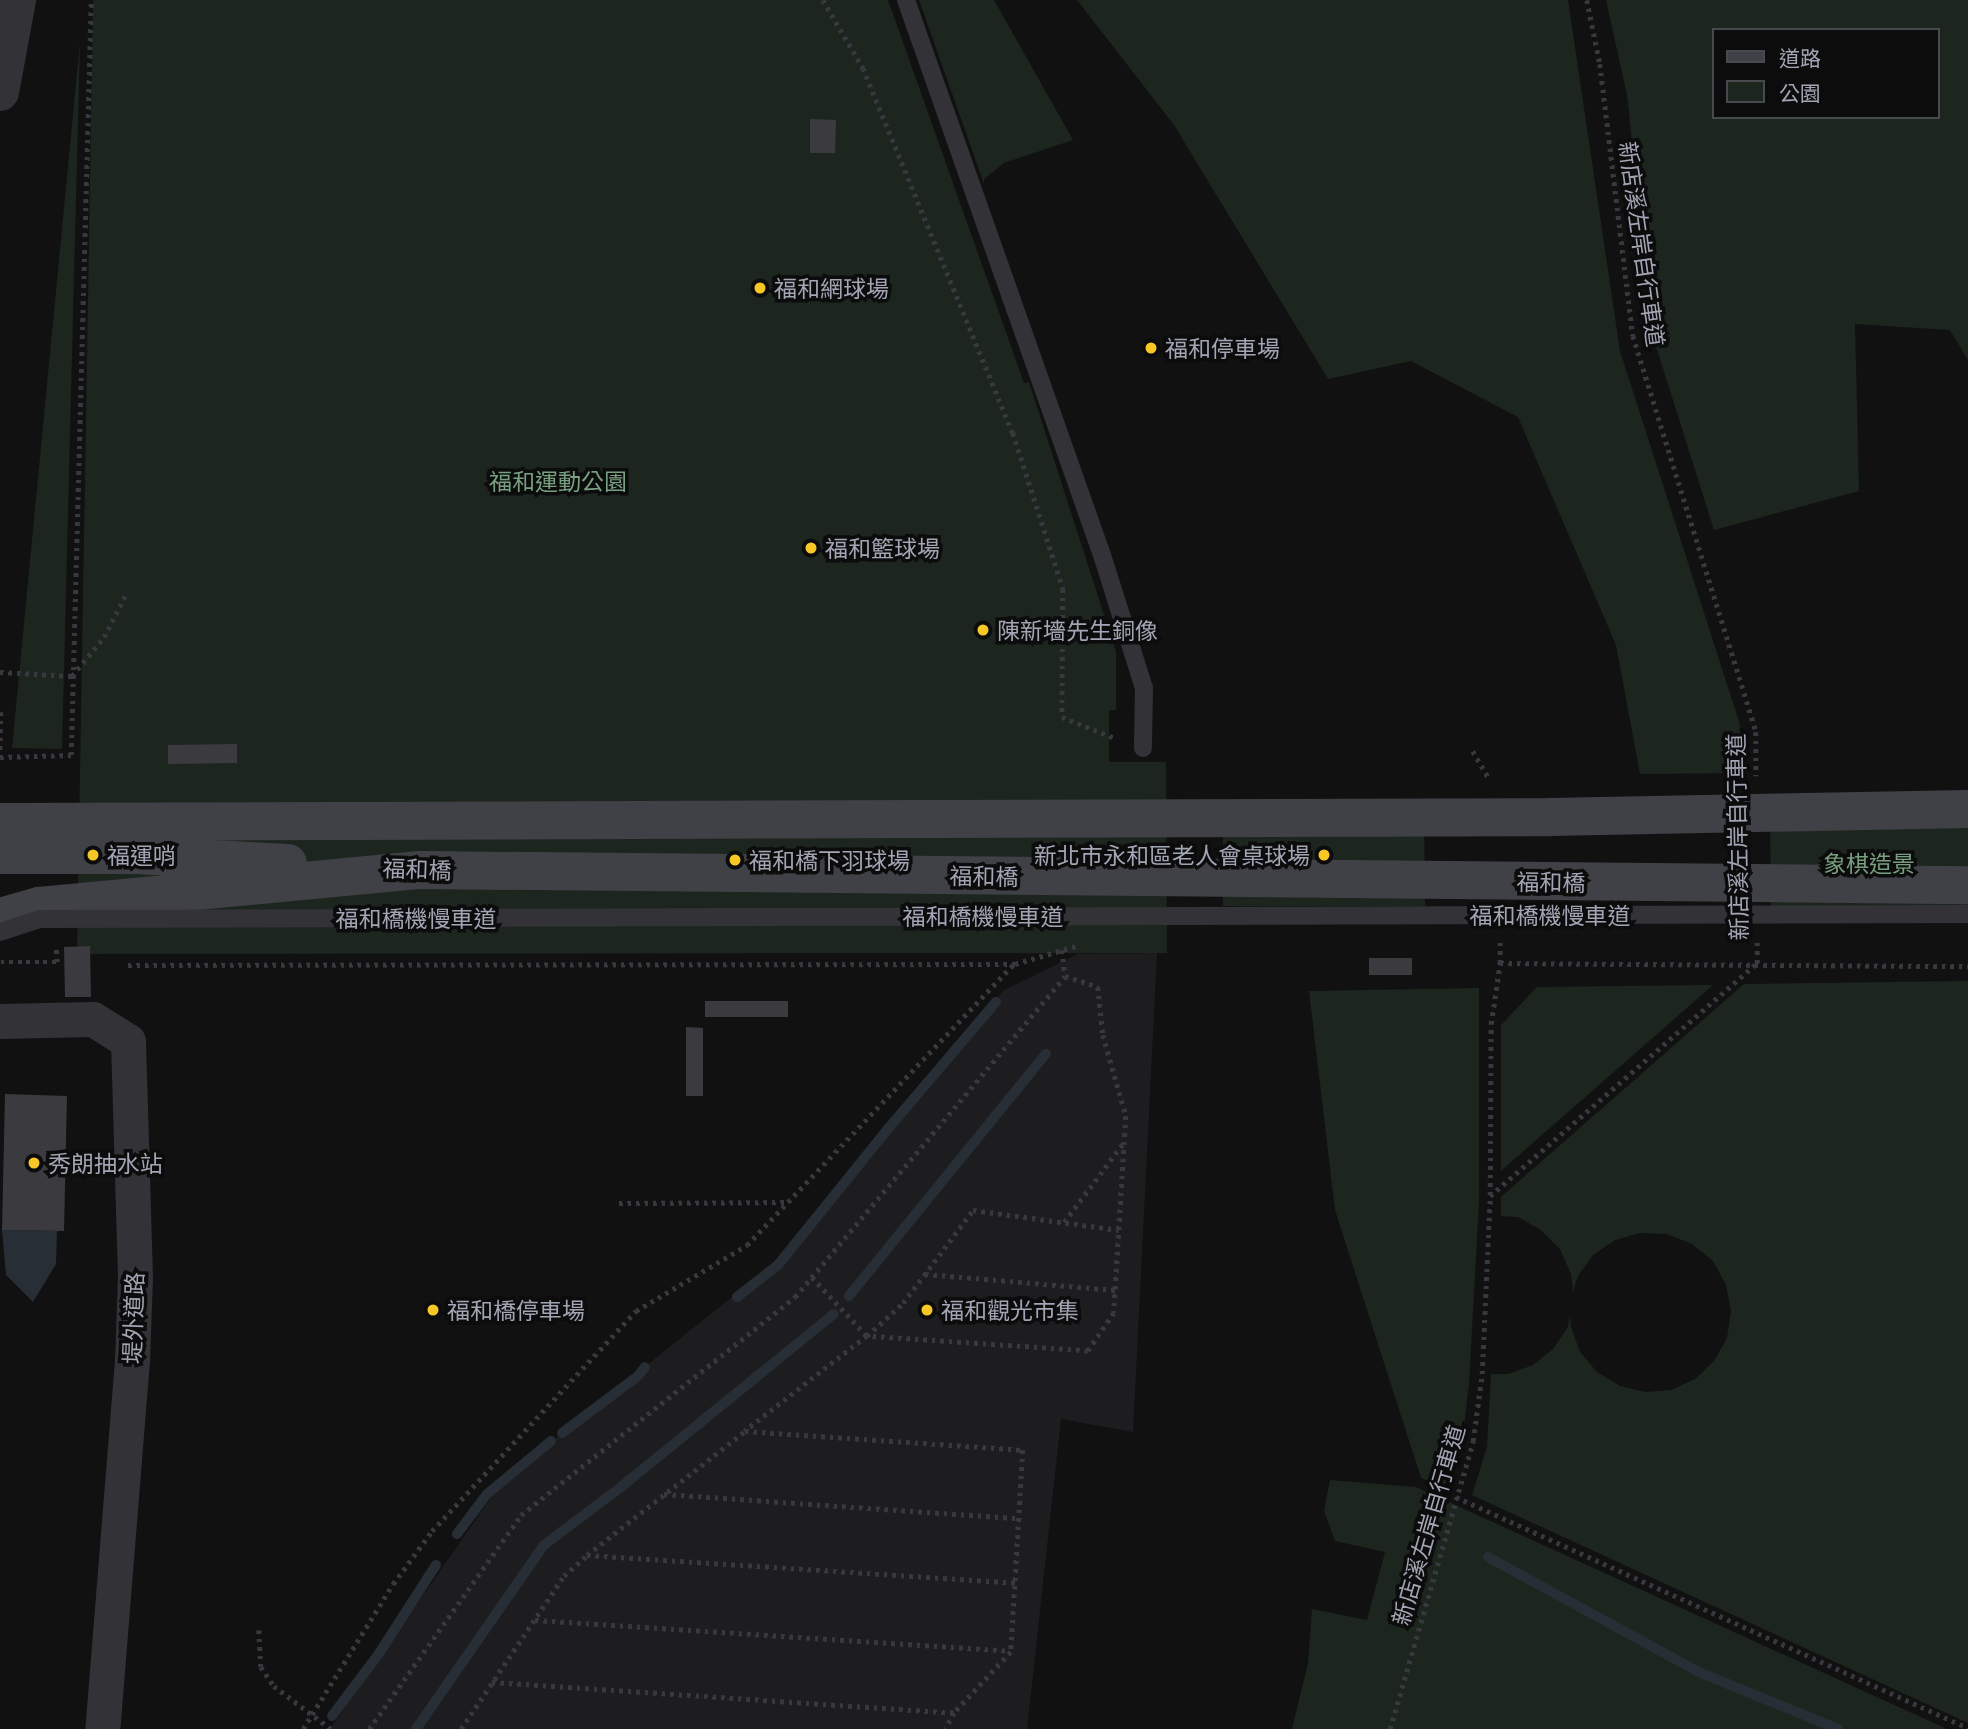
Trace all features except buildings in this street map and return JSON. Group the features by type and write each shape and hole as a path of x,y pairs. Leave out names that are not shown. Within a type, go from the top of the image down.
{"main road":[{"name":"福和橋","path":"0,822 1536,817 1968,809"},
{"name":"福和橋","path":"0,855 136,855 420,870 1968,885"},
{"path":"0,917 39,906 420,870"}],"street":[{"path":"0,19 2,0"},
{"path":"0,92 17,0"},
{"name":"堤外道路","path":"0,1021 93,1019 128,1041 134,1304 102,1729"}],"lane":[{"path":"906,0 1102,555 1144,688 1143,748"},
{"name":"福和橋機慢車道","path":"0,932 40,919 1968,914"}],"path":[{"path":"1,712 0,757 71,755 91,0"},
{"path":"823,0 863,68 1013,433 1063,589 1062,717 1143,748"},
{"name":"新店溪左岸自行車道","path":"1587,0 1600,64 1633,336 1756,732 1756,786"},
{"path":"72,676 104,636 126,594"},
{"path":"0,672 72,676"},
{"path":"1473,751 1488,776"},
{"path":"0,962 57,962 56,934"},
{"name":"新店溪左岸自行車道","path":"1390,1729 1473,1441 1482,1374 1490,1196 1757,962 1757,935"},
{"path":"1490,1196 1491,1024 1500,963 1500,944"},
{"path":"128,965 1014,964 1079,945"},
{"path":"369,1729 522,1515 795,1297 1065,976 1062,950"},
{"path":"1500,963 1757,962 1968,967"},
{"path":"303,1729 393,1584 432,1531 636,1311 747,1245 1014,964"},
{"path":"812,1277 867,1336 1088,1350 1114,1313 1126,1116 1103,1035 1098,987 1065,976"},
{"path":"1064,1223 1124,1142"},
{"path":"619,1203 788,1202"},
{"path":"461,1729 564,1576 664,1494 867,1336 903,1303 974,1210 1119,1230"},
{"path":"926,1274 1115,1290"},
{"path":"745,1431 1023,1450 1011,1651 954,1713 946,1729"},
{"path":"664,1494 1019,1518"},
{"path":"1456,1497 1968,1728"},
{"path":"587,1555 1015,1583"},
{"path":"535,1620 1011,1651"},
{"path":"259,1630 261,1667 274,1686 331,1729"},
{"path":"492,1682 954,1713"}],"shaded area":[{"name":"福和觀光市集","path":"1157,953 1133,1432 1061,1419 1027,1729 330,1729 504,1479 786,1254 1004,990 1078,954"},
{"path":"2,1230 57,1231 56,1264 33,1302 6,1275"}],"green space":[{"name":"福和運動公園","path":"93,0 888,0 1024,383 1029,382 1116,652 1116,710 1109,710 1109,762 1166,762 1167,953 77,954"},
{"path":"919,0 994,0 1073,140 1004,163 984,179 984,184"},
{"path":"1077,0 1568,0 1620,351 1743,734 1748,773 1640,774 1616,645 1518,417 1411,361 1328,379 1174,125"},
{"path":"1606,0 1968,0 1968,360 1950,330 1855,324 1859,491 1714,530 1654,340 1627,95"},
{"path":"80,42 62,749 12,748"},
{"name":"象棋造景","path":"1770,804 1968,804 1968,922 1771,923"},
{"name":"新北市永和區老人會桌球場","path":"1223,805 1424,805 1425,906 1223,906"},
{"path":"1968,981 1968,1723 1472,1495 1487,1447 1491,1374 1508,1374 1533,1365 1553,1349 1568,1327 1570,1314 1571,1327 1580,1352 1597,1372 1620,1386 1645,1392 1671,1390 1695,1379 1714,1361 1727,1338 1731,1311 1726,1285 1713,1261 1692,1244 1667,1234 1640,1233 1615,1240 1593,1255 1578,1276 1573,1292 1571,1274 1560,1249 1541,1230 1518,1217 1501,1216 1501,1197 1744,984"},
{"path":"1713,985 1501,1171 1501,1025 1537,987"},
{"path":"1479,988 1479,1202 1469,1384 1463,1435 1447,1489 1421,1478 1335,1210 1309,991"},
{"path":"1330,1480 1416,1487 1947,1729 1292,1729 1308,1663 1312,1609 1367,1620 1385,1552 1335,1541 1324,1511"}],"waterway":[{"path":"737,1297 778,1265 887,1130 996,1002"},
{"path":"849,1296 1046,1054"},
{"path":"416,1729 544,1545 621,1487 834,1314"},
{"path":"562,1433 638,1376 645,1367"},
{"path":"457,1534 487,1494 551,1441"},
{"path":"1488,1557 1701,1673 1838,1729"},
{"path":"332,1716 378,1655 436,1565"}],"place":[{"name":"福和網球場","path":"760,288"},
{"name":"福和停車場","path":"1151,348"},
{"name":"福和籃球場","path":"811,548"},
{"name":"陳新墻先生銅像","path":"983,630"},
{"name":"福運哨","path":"93,855"},
{"name":"新北市永和區老人會桌球場","path":"1324,855"},
{"name":"福和橋下羽球場","path":"735,860"},
{"name":"秀朗抽水站","path":"34,1163"},
{"name":"福和橋停車場","path":"433,1310"},
{"name":"福和觀光市集","path":"927,1310"}]}
